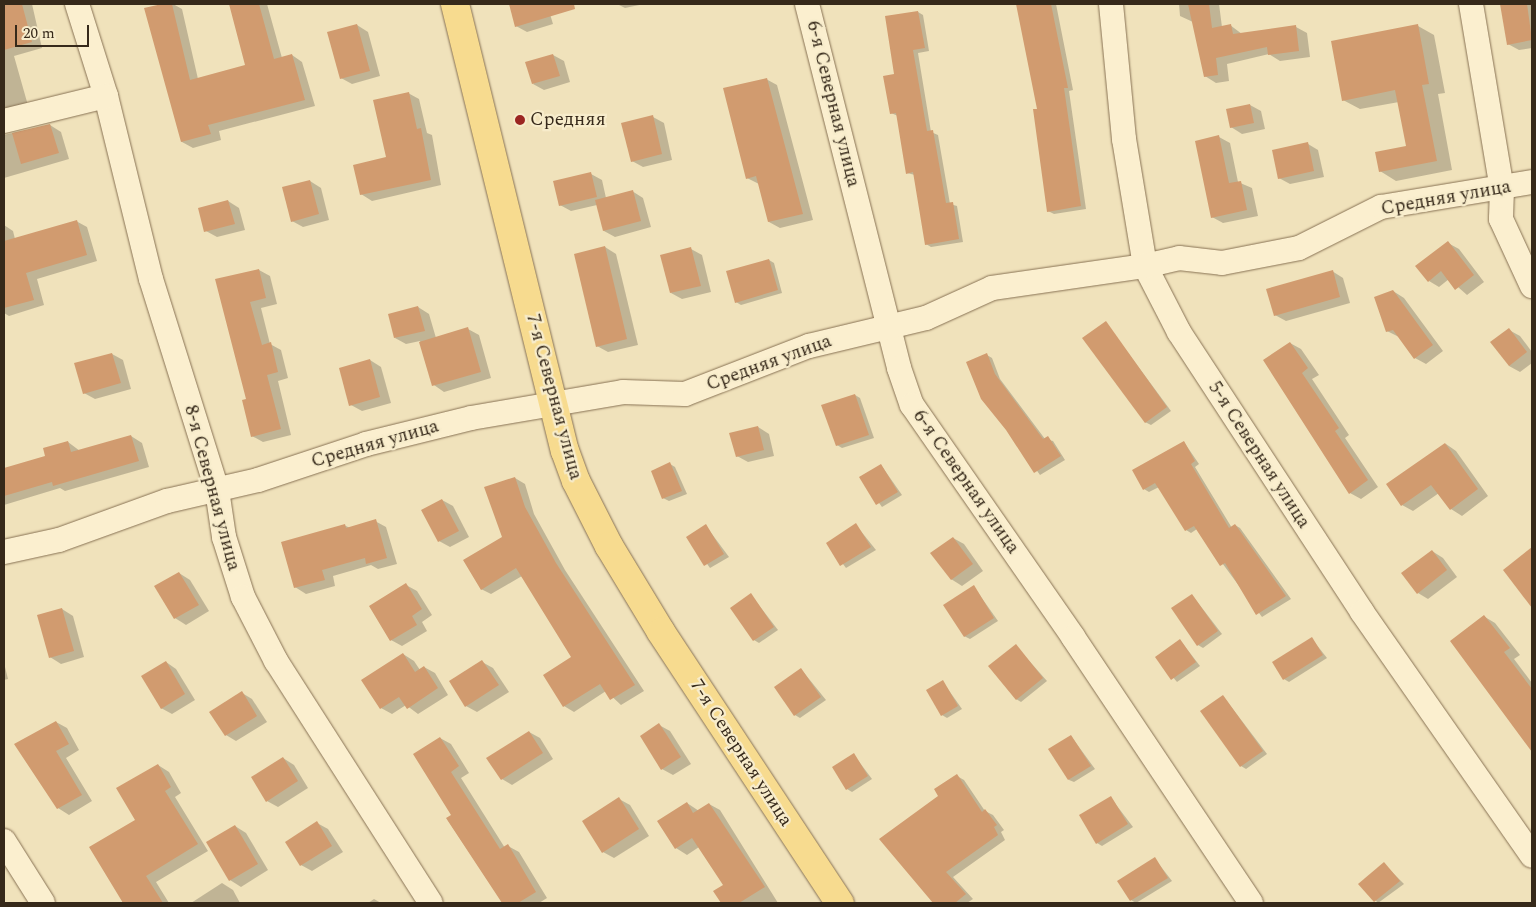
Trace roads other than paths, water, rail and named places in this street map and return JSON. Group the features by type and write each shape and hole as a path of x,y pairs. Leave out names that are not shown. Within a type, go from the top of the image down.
{"main road":[{"name":"7-я Северная улица","path":"455,4 554,402 576,482 609,546 661,632 840,903"}],"street":[{"name":"8-я Северная улица","path":"77,4 106,96 151,279 217,490 224,538 243,597 276,661 431,903"},
{"name":"6-я Северная улица","path":"807,4 888,326 912,405 1073,637 1251,903"},
{"name":"5-я Северная улица","path":"1111,4 1124,139 1145,266 1179,332 1319,546 1532,856"},
{"path":"1471,4 1502,189 1501,219 1532,286"},
{"path":"4,121 106,96"},
{"name":"Средняя улица","path":"4,552 59,540 167,501 217,490 366,444 471,418 554,402 623,392 686,394 809,346 926,318 992,288 1145,266 1179,258 1222,263 1300,248 1381,207 1502,189 1532,182"},
{"path":"4,841 43,903"}],"place":[{"name":"Средняя","path":"520,120"}]}
